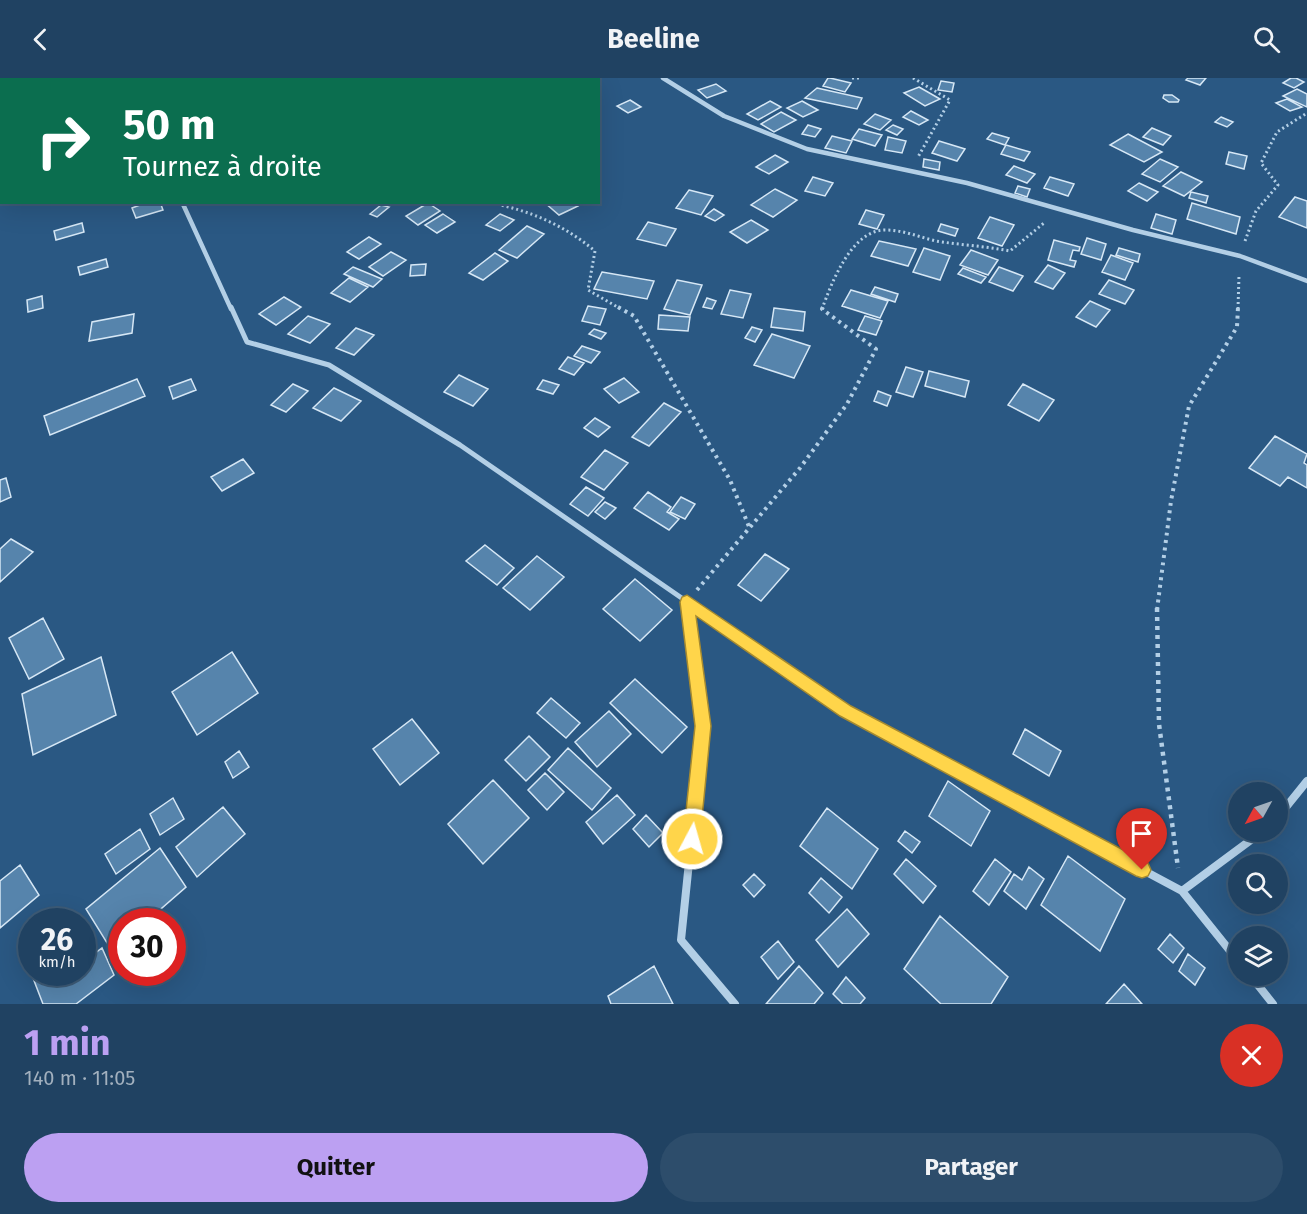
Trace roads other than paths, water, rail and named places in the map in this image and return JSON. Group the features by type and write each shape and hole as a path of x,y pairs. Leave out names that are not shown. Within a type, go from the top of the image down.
{"street":[{"path":"663,78 724,116 807,149 968,183 1133,230 1240,256 1307,281"},
{"path":"183,204 247,342 329,365 460,445 845,711 1182,891 1228,948"},
{"path":"687,602 703,726 681,940 735,1004"},
{"path":"1288,805 1307,781"},
{"path":"1182,891 1248,842"},
{"path":"1259,986 1273,1004"}]}
